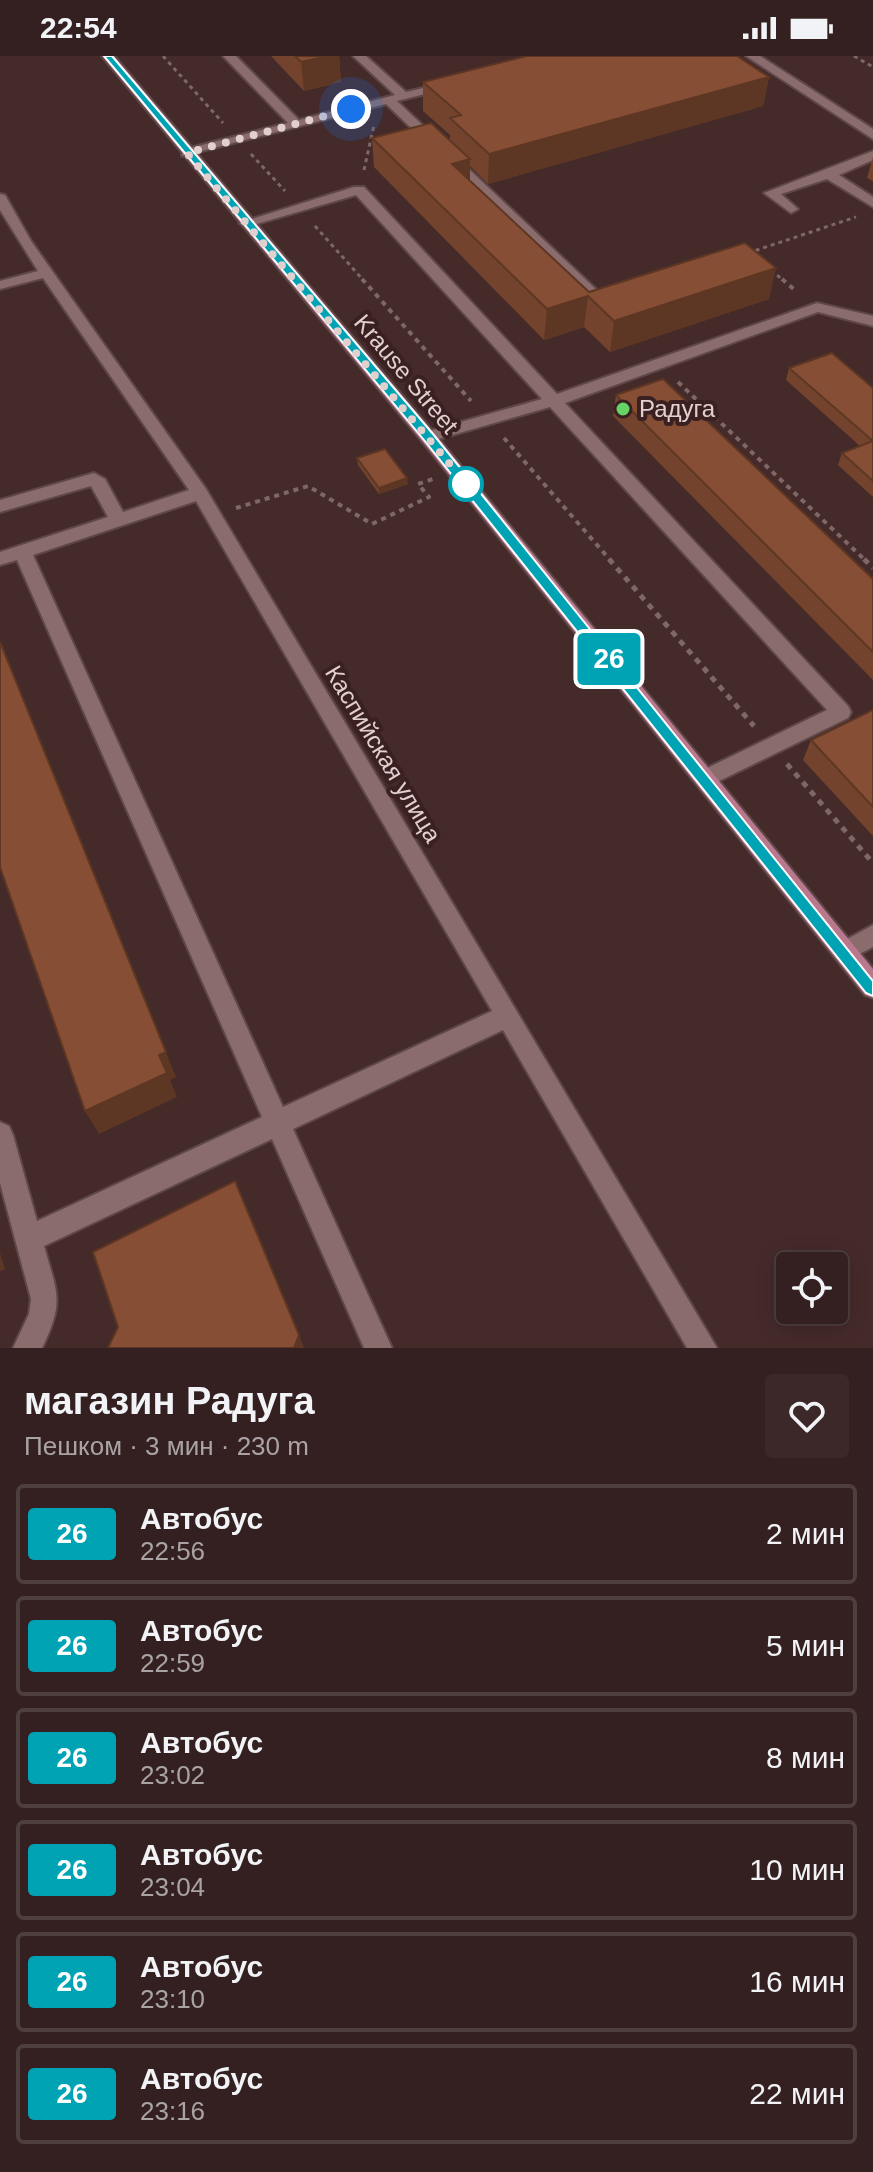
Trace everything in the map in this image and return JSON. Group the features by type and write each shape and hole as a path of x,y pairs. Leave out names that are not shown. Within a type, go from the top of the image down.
{"main road":[{"name":"Krause Street","path":"108,56 428,437 873,987"}],"street":[{"path":"229,56 296,124"},
{"path":"359,56 389,99 600,301 629,291"},
{"path":"752,56 873,135"},
{"path":"187,153 460,81"},
{"path":"791,209 771,193 829,174 873,155"},
{"path":"829,174 873,203"},
{"path":"246,223 359,190 841,712 706,778"},
{"name":"Каспийская улица","path":"0,198 47,273 200,493 703,1348"},
{"path":"0,285 47,273"},
{"path":"428,437 556,400 817,307 873,321"},
{"path":"0,506 94,479 119,520"},
{"path":"200,493 11,555 277,1123 373,1344"},
{"path":"844,952 873,935"},
{"path":"28,1239 508,1016"},
{"path":"0,1135 45,1308 27,1348"}],"path":[{"path":"163,56 489,421 873,863"},
{"path":"854,56 873,67"},
{"path":"359,190 389,99"},
{"path":"740,255 859,216"},
{"path":"749,252 817,307"},
{"path":"660,364 873,568"},
{"path":"213,515 308,486 372,524 429,497 418,484"}],"building":[{"path":"295,56 328,56 301,62"},
{"path":"527,56 737,56 769,77 489,154 450,118 461,115 423,82"},
{"path":"431,123 470,159 452,164 589,292 745,243 776,268 614,321 588,296 547,309 372,138"},
{"path":"832,353 873,388 873,441 789,368"},
{"path":"663,379 873,579 873,652 616,395"},
{"path":"873,441 873,481 842,453"},
{"path":"385,449 407,478 379,488 357,458"},
{"path":"0,642 166,1052 159,1055 167,1073 85,1111 0,867"},
{"path":"873,710 873,807 811,740"},
{"path":"235,1181 299,1335 294,1348 108,1348 118,1327 93,1252"}],"bus line":[{"name":"26","path":"108,56 428,437 873,987"}],"place":[{"name":"Радуга","path":"623,409"}],"route":[{"path":"351,109 187,153 476,495 466,484"}]}
